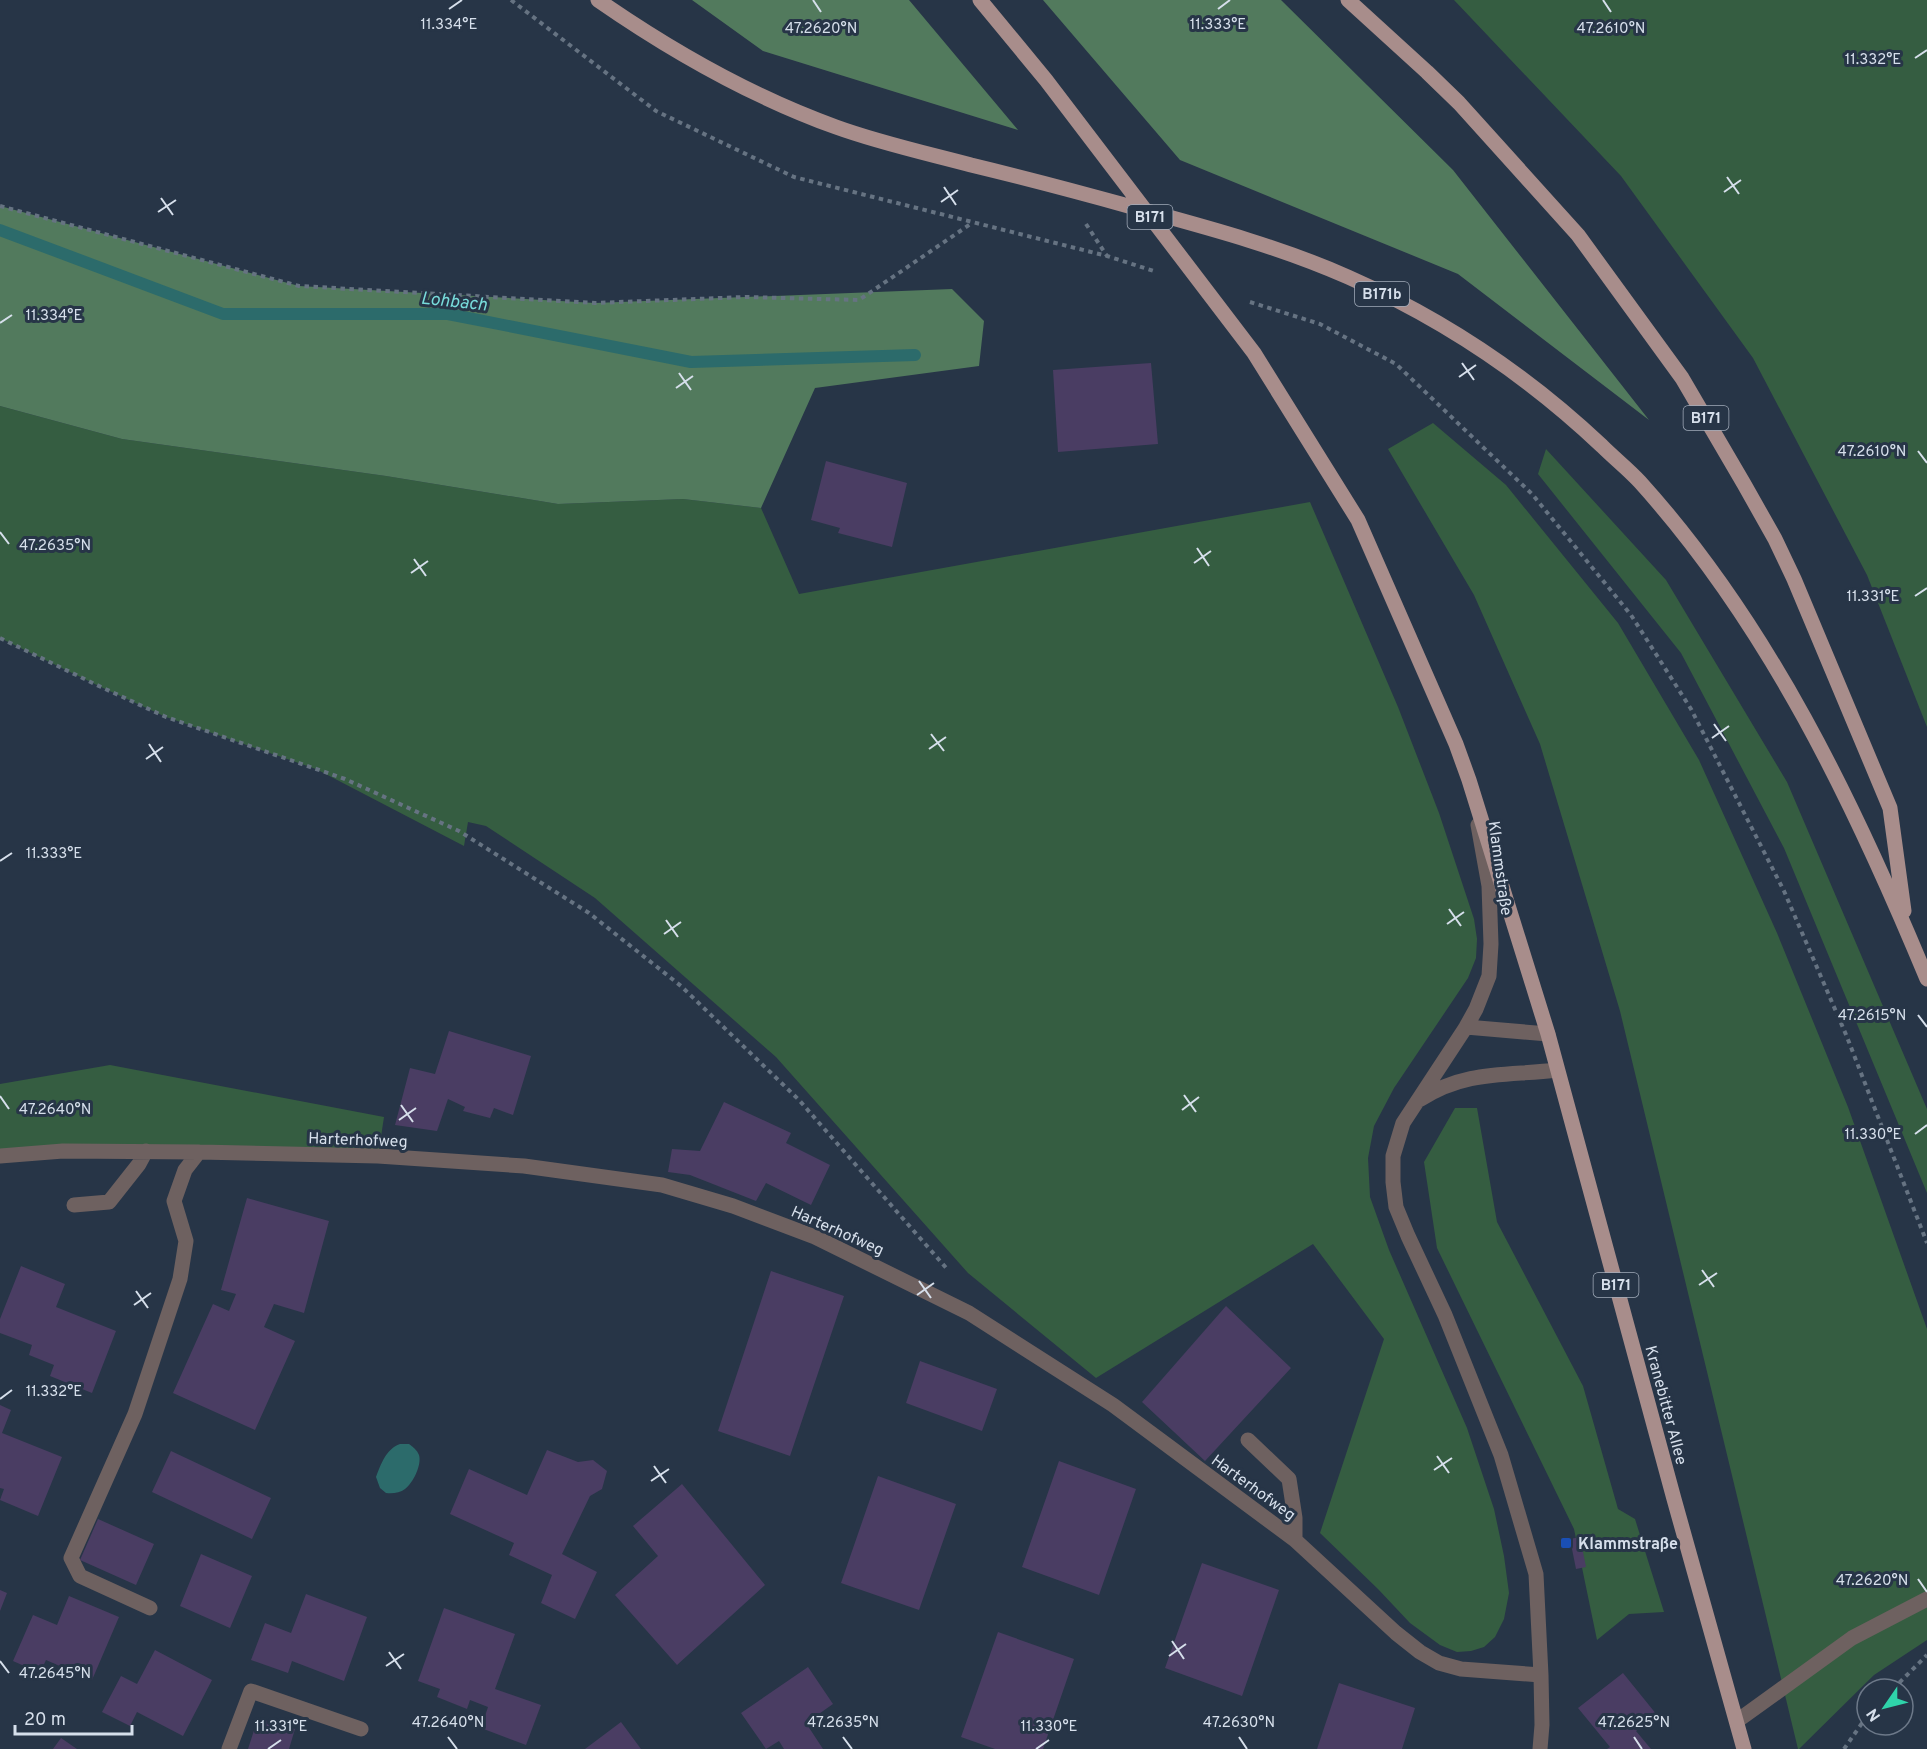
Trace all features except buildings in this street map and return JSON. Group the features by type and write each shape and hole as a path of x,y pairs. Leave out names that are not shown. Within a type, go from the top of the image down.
{"main road":[{"name":"B171b","path":"598,0 679,54 722,77 834,126 882,142 1063,188 1239,237 1278,249 1349,277 1409,307 1477,347 1541,392 1637,479 1724,586 1795,703 1858,822 1927,979"},
{"name":"B171","path":"980,0 1046,80 1254,353 1358,520 1456,744 1548,1034 1557,1070"},
{"name":"B171","path":"1348,0 1459,103 1578,235 1682,378 1708,421 1794,579 1890,808 1906,929"},
{"name":"Kranebitter Allee","path":"1557,1070 1744,1749"}],"street":[{"name":"Klammstraße","path":"1469,780 1489,886 1491,944 1489,976 1466,1027 1403,1123 1393,1156 1393,1182 1396,1207 1445,1315 1501,1455 1536,1574 1541,1675 1540,1749"},
{"path":"1466,1027 1548,1034"},
{"path":"1416,1103 1455,1082 1477,1077 1557,1070"},
{"name":"Harterhofweg","path":"0,1156 63,1151 146,1151 378,1156 524,1166 662,1185 733,1206 815,1237 969,1313 1113,1405 1295,1540 1396,1633 1420,1652 1439,1663 1461,1669 1541,1675"},
{"path":"74,1205 109,1202 146,1151"},
{"path":"150,1608 80,1576 71,1558 135,1414 180,1279 186,1240 174,1201 185,1170 199,1152"},
{"path":"1248,1440 1289,1479 1295,1518 1295,1540"},
{"path":"1737,1721 1852,1638 1927,1599"},
{"path":"229,1749 251,1691 361,1729"}],"path":[{"path":"0,206 299,285 595,303 745,297 859,300 972,223"},
{"path":"0,638 166,717 345,779 459,831 589,913 681,986 799,1100 960,1284 969,1313"},
{"path":"1905,1677 1927,1656"},
{"path":"1845,1749 1855,1734"}],"shaded area":[{"path":"692,0 909,0 1018,130 763,51"},
{"path":"1043,0 1281,0 1453,170 1649,420 1458,274 1180,160"},
{"path":"1454,0 1927,0 1927,727 1867,575 1753,358 1621,176"},
{"path":"0,206 299,286 595,303 952,289 984,321 979,366 815,388 761,508 683,499 558,504 386,476 122,439 0,406"},
{"path":"0,406 122,439 386,476 558,504 683,499 761,508 799,594 1310,502 1398,707 1439,813 1474,919 1477,939 1476,958 1468,978 1394,1088 1374,1126 1368,1158 1370,1197 1389,1250 1467,1428 1494,1509 1509,1593 1504,1619 1495,1637 1484,1647 1471,1651 1457,1652 1440,1645 1410,1623 1320,1533 1384,1339 1313,1244 1096,1378 968,1273 776,1057 595,898 486,826 468,822 464,846 316,769 166,717 0,638"},
{"path":"1433,423 1506,485 1618,623 1699,760 1777,933 1848,1107 1927,1329 1927,1640 1872,1677 1855,1677 1855,1694 1799,1749 1620,1011 1540,744 1474,595 1388,449"},
{"path":"1546,449 1666,580 1787,782 1927,1109 1927,1193 1784,848 1681,653 1538,474"},
{"path":"110,1065 384,1117 378,1156 0,1156 0,1084"},
{"path":"1455,1108 1477,1108 1497,1222 1583,1386 1618,1509 1635,1519 1664,1612 1629,1614 1597,1640 1574,1529 1437,1248 1424,1162"},
{"path":"400,1444 409,1444 417,1452 420,1459 418,1469 405,1489 396,1493 386,1493 380,1488 376,1477 388,1453"}],"waterway":[{"name":"Lohbach","path":"0,230 223,314 448,314 691,362 915,355"}],"place":[{"name":"Klammstraße","path":"1566,1543"}]}
